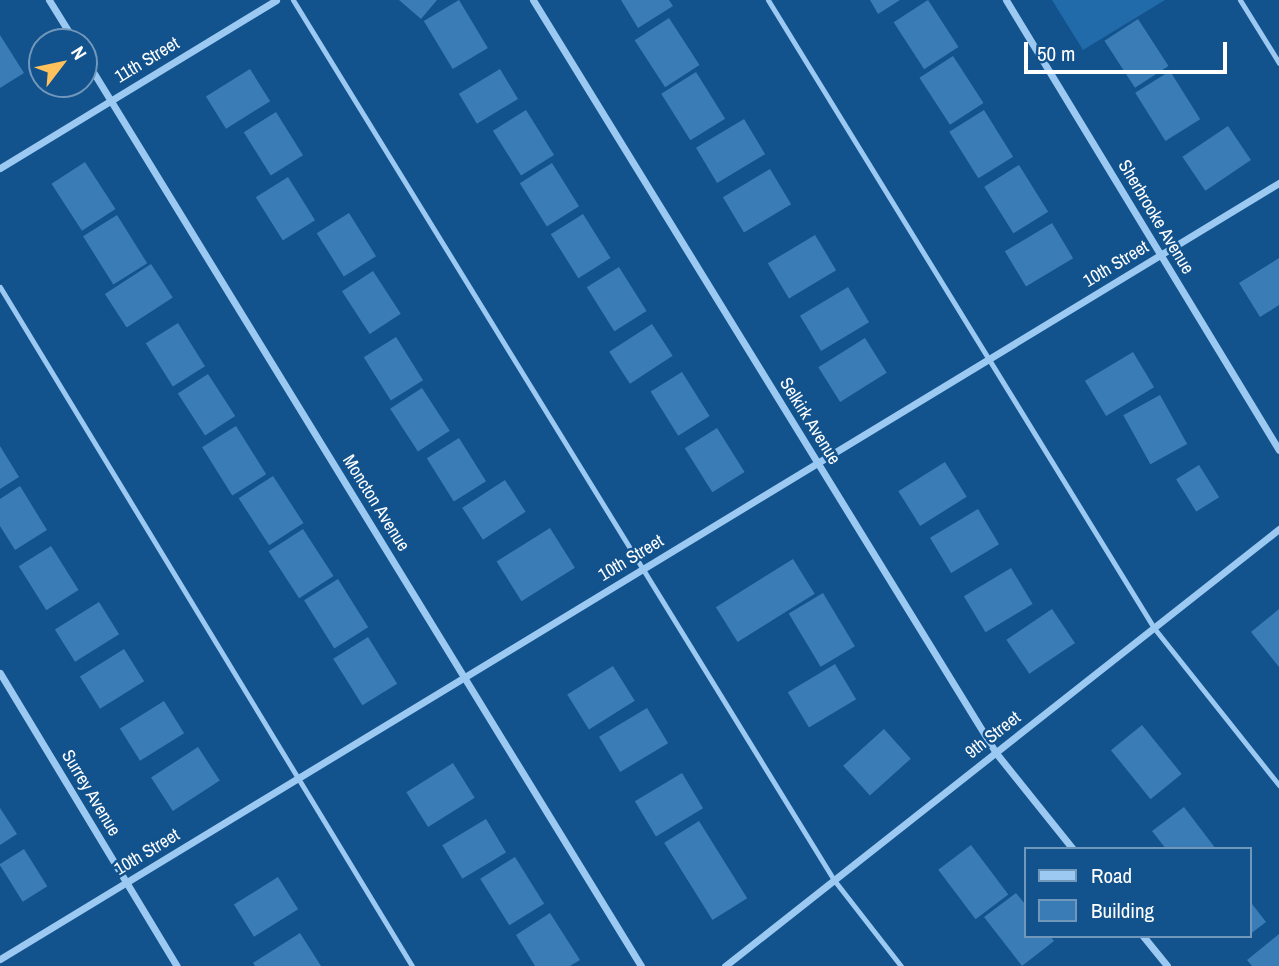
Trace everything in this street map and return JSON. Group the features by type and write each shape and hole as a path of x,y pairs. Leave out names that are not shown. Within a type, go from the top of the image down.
{"street":[{"path":"49,0 66,28"},
{"name":"11th Street","path":"0,168 276,0"},
{"name":"Selkirk Avenue","path":"533,0 996,753 1071,847"},
{"name":"Sherbrooke Avenue","path":"1006,0 1279,450"},
{"name":"Moncton Avenue","path":"98,79 641,966"},
{"name":"10th Street","path":"0,959 1279,183"},
{"name":"9th Street","path":"725,966 1279,529"},
{"name":"Surrey Avenue","path":"0,673 177,966"},
{"path":"1145,938 1167,966"}],"lane":[{"path":"293,0 834,880 901,966"},
{"path":"768,0 1154,628 1279,785"},
{"path":"1240,0 1279,63"},
{"path":"0,287 412,966"}],"shaded area":[{"path":"1052,0 1165,0 1083,50"}],"building":[{"path":"399,0 437,0 421,19"},
{"path":"459,0 488,48 453,69 424,21"},
{"path":"621,0 669,0 673,6 638,28"},
{"path":"870,0 900,0 878,14"},
{"path":"928,0 958,47 924,69 894,22"},
{"path":"669,18 699,65 665,87 635,40"},
{"path":"1138,19 1168,66 1135,88 1104,41"},
{"path":"0,35 24,73 0,88"},
{"path":"953,56 983,103 950,125 919,78"},
{"path":"250,69 270,101 226,129 206,97"},
{"path":"500,69 518,99 477,124 459,94"},
{"path":"1170,71 1200,119 1165,141 1135,93"},
{"path":"696,72 725,119 690,140 661,94"},
{"path":"526,110 554,155 521,176 493,131"},
{"path":"984,110 1013,157 978,178 949,132"},
{"path":"276,112 303,155 271,175 244,132"},
{"path":"744,119 765,154 717,183 696,148"},
{"path":"1228,126 1251,160 1205,191 1182,157"},
{"path":"85,162 115,209 82,231 51,184"},
{"path":"552,163 579,206 547,226 520,183"},
{"path":"1019,165 1048,212 1013,233 984,187"},
{"path":"770,169 791,204 744,232 723,197"},
{"path":"288,177 315,220 283,240 256,197"},
{"path":"349,213 376,256 344,276 317,233"},
{"path":"583,214 611,258 578,278 551,234"},
{"path":"117,215 147,263 113,285 83,236"},
{"path":"1052,223 1073,258 1026,286 1005,251"},
{"path":"815,235 836,270 789,298 768,263"},
{"path":"1279,258 1279,305 1260,317 1239,283"},
{"path":"151,264 173,298 127,328 105,294"},
{"path":"619,267 647,311 614,331 587,287"},
{"path":"373,271 401,314 370,334 342,291"},
{"path":"848,287 869,322 821,351 800,316"},
{"path":"178,323 205,366 173,386 146,343"},
{"path":"652,324 673,356 630,384 609,352"},
{"path":"396,337 423,380 391,400 364,357"},
{"path":"865,338 887,373 840,402 818,367"},
{"path":"1133,352 1154,387 1106,416 1085,381"},
{"path":"682,372 710,416 678,436 651,392"},
{"path":"208,374 235,416 205,436 178,394"},
{"path":"422,388 450,431 418,451 390,409"},
{"path":"1160,395 1187,444 1150,464 1123,415"},
{"path":"236,426 266,474 232,496 202,447"},
{"path":"717,428 745,472 712,492 685,448"},
{"path":"459,438 486,481 454,501 427,458"},
{"path":"0,446 19,477 0,489"},
{"path":"945,462 967,497 920,526 898,491"},
{"path":"1199,465 1219,497 1196,512 1176,479"},
{"path":"273,476 303,523 269,545 239,498"},
{"path":"505,480 526,512 483,540 462,508"},
{"path":"20,486 47,530 15,550 0,526 0,499"},
{"path":"978,509 999,544 951,573 930,538"},
{"path":"550,528 575,568 521,601 497,561"},
{"path":"303,529 333,576 299,598 269,551"},
{"path":"51,546 79,590 46,610 19,566"},
{"path":"793,559 815,594 738,642 716,607"},
{"path":"1011,568 1033,604 985,632 964,596"},
{"path":"338,579 368,627 334,649 304,600"},
{"path":"823,593 855,646 821,667 789,614"},
{"path":"99,602 119,634 75,662 55,630"},
{"path":"1052,609 1075,643 1029,674 1006,640"},
{"path":"1279,609 1279,667 1251,632"},
{"path":"368,637 397,684 362,705 333,659"},
{"path":"124,649 144,681 100,709 80,677"},
{"path":"835,664 856,699 809,727 788,692"},
{"path":"613,666 635,701 589,729 567,695"},
{"path":"164,701 184,733 140,761 120,729"},
{"path":"647,708 668,743 620,772 599,737"},
{"path":"1142,725 1182,774 1151,799 1111,750"},
{"path":"884,729 911,759 870,796 843,766"},
{"path":"198,747 220,781 173,811 151,777"},
{"path":"453,763 475,798 428,827 406,792"},
{"path":"682,773 703,808 656,836 635,801"},
{"path":"1184,807 1214,847 1164,847 1152,831"},
{"path":"0,808 17,834 0,845"},
{"path":"486,819 506,852 462,879 442,845"},
{"path":"699,821 747,898 712,920 664,843"},
{"path":"971,845 1008,895 976,919 938,870"},
{"path":"24,849 47,886 23,902 0,864"},
{"path":"515,857 544,904 509,925 480,879"},
{"path":"278,877 298,909 254,937 234,905"},
{"path":"1016,893 1024,903 1024,938 1052,938 1054,941 1022,966 984,917"},
{"path":"1251,903 1266,922 1251,933"},
{"path":"550,913 580,960 570,966 535,966 516,935"},
{"path":"300,933 321,966 255,966 253,963"},
{"path":"1279,934 1279,966 1252,966 1247,960"}]}
